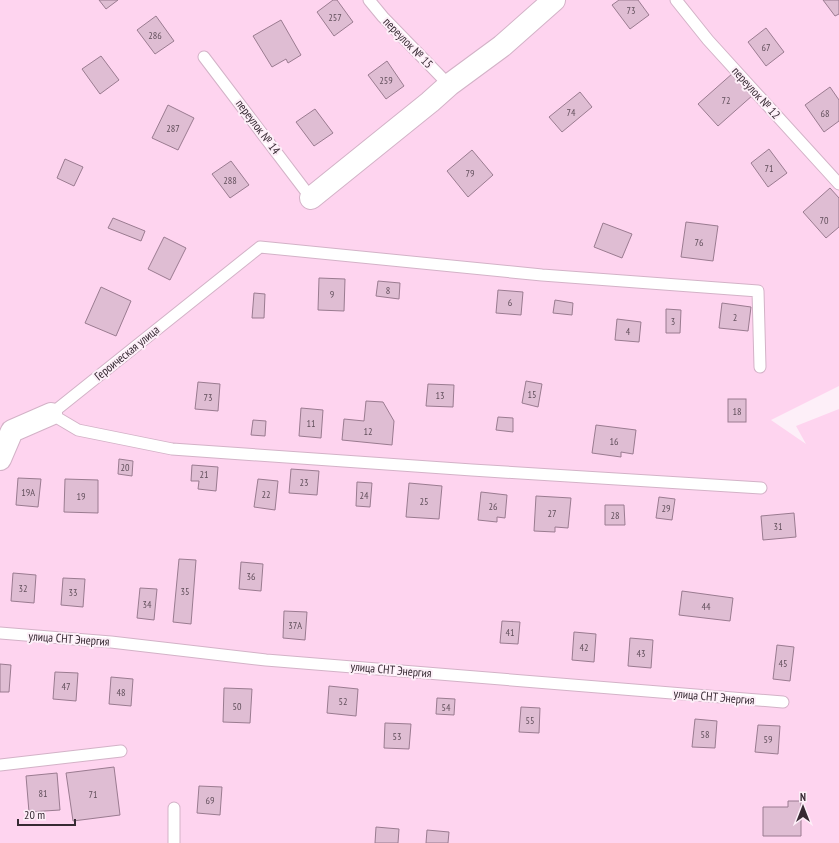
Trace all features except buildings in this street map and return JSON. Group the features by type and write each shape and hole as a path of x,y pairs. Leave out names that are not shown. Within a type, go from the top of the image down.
{"street":[{"path":"311,198 449,85 502,46 554,0"},
{"name":"Героическая улица","path":"0,459 12,431 50,414"}],"lane":[{"name":"переулок № 15","path":"369,0 383,17 449,85"},
{"name":"переулок № 12","path":"676,0 708,40 839,184"},
{"name":"переулок № 14","path":"204,57 311,198"},
{"name":"Героическая улица","path":"50,414 260,247 542,275 758,291 760,367"},
{"path":"50,414 78,430 172,449 464,470 761,488"},
{"name":"улица СНТ Энергия","path":"0,633 111,642 266,660 783,702"},
{"path":"0,764 121,751"},
{"path":"174,808 174,843"}],"shaded area":[{"path":"0,0 839,0 839,386 771,420 806,444 796,426 839,409 839,843 0,843"}]}
